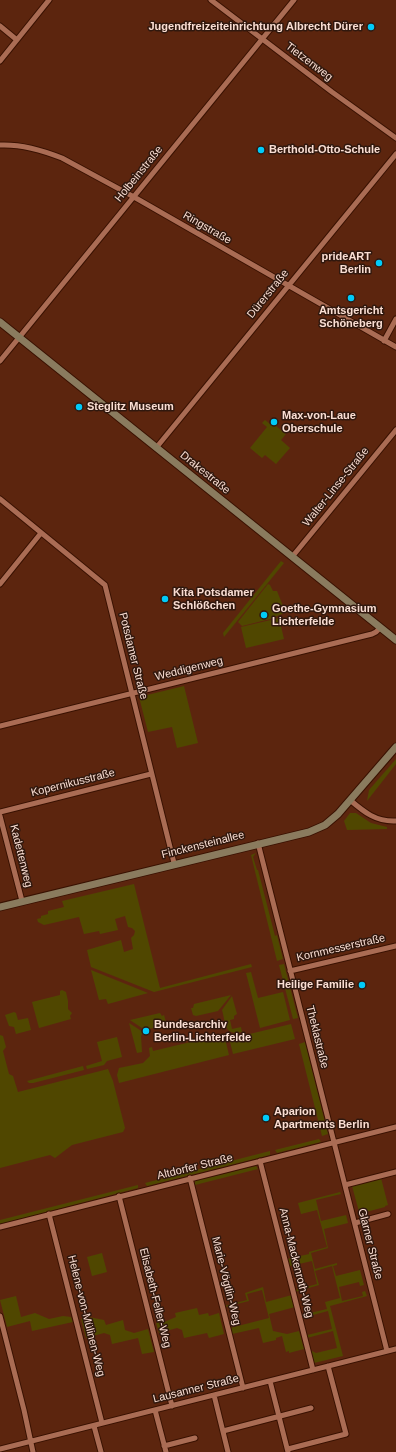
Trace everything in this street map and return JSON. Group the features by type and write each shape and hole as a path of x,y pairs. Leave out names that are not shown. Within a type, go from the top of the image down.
{"main road":[{"name":"Drakestraße","path":"0,322 396,640"},
{"name":"Finckensteinallee","path":"0,907 258,843 309,832 326,825 338,814 396,747"}],"street":[{"path":"0,61 49,0"},
{"name":"Tietzenweg","path":"211,0 262,40 396,138"},
{"name":"Holbeinstraße","path":"0,361 294,0"},
{"path":"0,26 17,40"},
{"name":"Ringstraße","path":"0,145 29,148 49,153 69,162 134,197 396,347"},
{"name":"Dürerstraße","path":"156,448 396,154"},
{"path":"384,341 396,319"},
{"name":"Walter-Linse-Straße","path":"292,557 396,430"},
{"name":"Potsdamer Straße","path":"0,499 105,584 174,864"},
{"path":"0,584 42,533"},
{"name":"Weddigenweg","path":"0,726 372,634 380,628"},
{"name":"Kopernikusstraße","path":"0,812 151,774"},
{"path":"350,800 370,816 382,820 396,821"},
{"name":"Kadettenweg","path":"0,816 22,901"},
{"name":"Theklastraße","path":"258,843 334,1142"},
{"name":"Kornmesserstraße","path":"290,971 396,946"},
{"name":"Altdorfer Straße","path":"0,1227 396,1127"},
{"name":"Glarner Straße","path":"334,1142 387,1351"},
{"name":"Anna-Mackenroth-Weg","path":"260,1161 313,1370"},
{"path":"345,1185 396,1172"},
{"name":"Marie-Vögtlin-Weg","path":"190,1178 243,1388"},
{"name":"Elisabeth-Feller-Weg","path":"119,1196 172,1406"},
{"name":"Helene-von-Mülinen-Weg","path":"49,1214 102,1423"},
{"path":"354,1223 388,1214"},
{"path":"0,1316 32,1441 33,1452"},
{"name":"Lausanner Straße","path":"0,1449 396,1349"},
{"path":"270,1381 288,1450 346,1434 328,1366"},
{"path":"214,1395 228,1452"},
{"path":"223,1431 311,1408"},
{"path":"155,1410 165,1449 195,1438"},
{"path":"94,1426 101,1452"}],"shaded area":[{"path":"265,420 270,424 271,422 286,434 281,440 290,448 276,464 265,455 262,458 250,448 267,427 262,423"},
{"path":"281,561 284,563 224,637 223,633"},
{"path":"268,584 273,591 277,591 283,606 286,608 285,611 274,618 242,626 238,622"},
{"path":"279,618 284,639 246,648 241,627"},
{"path":"184,686 198,743 177,748 172,727 148,732 139,697"},
{"path":"396,759 396,764 367,801 369,790"},
{"path":"350,813 356,813 371,823 387,827 387,829 347,830 344,821"},
{"path":"256,853 253,857 283,959 277,961 251,855"},
{"path":"134,884 160,988 251,964 252,967 154,992 91,967 87,950 121,940 124,952 133,949 131,938 135,931 128,927 125,916 115,919 118,930 100,934 99,931 84,934 79,917 44,925 38,922 37,919 48,914 48,911 64,907 62,901"},
{"path":"284,964 298,1018 293,1019 279,965"},
{"path":"91,970 148,993 108,1004 106,999 99,1000"},
{"path":"251,972 258,998 283,992 290,1020 260,1028 246,973"},
{"path":"62,990 66,992 68,1009 72,1013 70,1016 71,1019 39,1028 32,1002 60,995 60,991"},
{"path":"231,995 218,1011 196,1016 193,1015 191,1008 193,1008 194,1004"},
{"path":"232,996 237,1014 234,1016 234,1019 230,1020 232,1029 241,1027 242,1032 232,1032 225,1024 222,1010"},
{"path":"14,1012 16,1013 18,1020 28,1018 31,1030 16,1034 14,1027 9,1026 5,1015"},
{"path":"160,1013 162,1016 164,1015 166,1022 165,1025 145,1030 130,1020"},
{"path":"129,1023 143,1032 141,1036 142,1052 137,1053"},
{"path":"291,1024 295,1039 233,1054 230,1042 233,1038"},
{"path":"224,1034 229,1055 119,1083 117,1075 119,1068 143,1063 150,1056 149,1048 152,1047 153,1051"},
{"path":"0,1035 3,1036 6,1047 3,1051 9,1074 13,1076 18,1092 108,1069 113,1081 125,1128 123,1132 72,1145 55,1158 50,1155 0,1168"},
{"path":"117,1037 122,1057 107,1061 104,1065 87,1069 86,1066 102,1061 97,1042"},
{"path":"305,1042 328,1134 322,1136 299,1044"},
{"path":"83,1066 84,1070 33,1083 29,1083 27,1081"},
{"path":"319,1139 321,1142 277,1153 275,1150"},
{"path":"270,1151 270,1155 147,1186 145,1183"},
{"path":"256,1166 258,1169 195,1185 195,1181"},
{"path":"381,1178 388,1205 366,1212 367,1217 361,1219 352,1186"},
{"path":"138,1185 138,1188 0,1224 0,1220"},
{"path":"340,1192 341,1194 316,1200 321,1221 346,1215 348,1223 324,1229 328,1248 311,1253 315,1269 337,1263 337,1265 333,1266 336,1276 360,1270 364,1285 360,1286 359,1282 339,1287 342,1301 363,1296 362,1292 365,1291 367,1296 330,1306 343,1356 314,1363 310,1351 316,1353 337,1348 333,1331 307,1338 307,1335 332,1329 328,1311 302,1318 301,1315 327,1309 325,1302 340,1298 332,1266 315,1271 319,1285 295,1292 295,1290 317,1284 312,1261 289,1266 287,1259 309,1254 309,1252 327,1247 317,1210 301,1214 298,1203"},
{"path":"102,1253 107,1272 92,1276 87,1257"},
{"path":"263,1287 266,1302 292,1295 295,1307 269,1314 273,1331 287,1334 299,1331 304,1349 289,1353 289,1351 286,1352 282,1336 276,1338 276,1340 263,1343 259,1328 232,1334 230,1328 269,1318 262,1290 247,1294 249,1301 224,1306 247,1300 245,1293"},
{"path":"16,1296 21,1317 35,1313 49,1319 63,1316 71,1317 73,1322 32,1331 30,1321 7,1327 0,1300"},
{"path":"197,1308 199,1315 208,1313 209,1316 219,1313 224,1334 209,1338 207,1333 184,1338 182,1330 177,1328 159,1333 156,1323 164,1322 176,1317 175,1313"},
{"path":"89,1317 104,1320 106,1325 123,1320 125,1330 134,1333 148,1329 154,1352 142,1354 138,1338 112,1344 110,1335 104,1333 86,1338 81,1319"}],"place":[{"name":"Jugendfreizeiteinrichtung Albrecht Dürer","path":"371,27"},
{"name":"Berthold-Otto-Schule","path":"261,150"},
{"name":"prideART Berlin","path":"379,263"},
{"name":"Amtsgericht Schöneberg","path":"351,298"},
{"name":"Steglitz Museum","path":"79,407"},
{"name":"Max-von-Laue Oberschule","path":"274,422"},
{"name":"Kita Potsdamer Schlößchen","path":"165,599"},
{"name":"Goethe-Gymnasium Lichterfelde","path":"264,615"},
{"name":"Heilige Familie","path":"362,985"},
{"name":"Bundesarchiv Berlin-Lichterfelde","path":"146,1031"},
{"name":"Aparion Apartments Berlin","path":"266,1118"}]}
